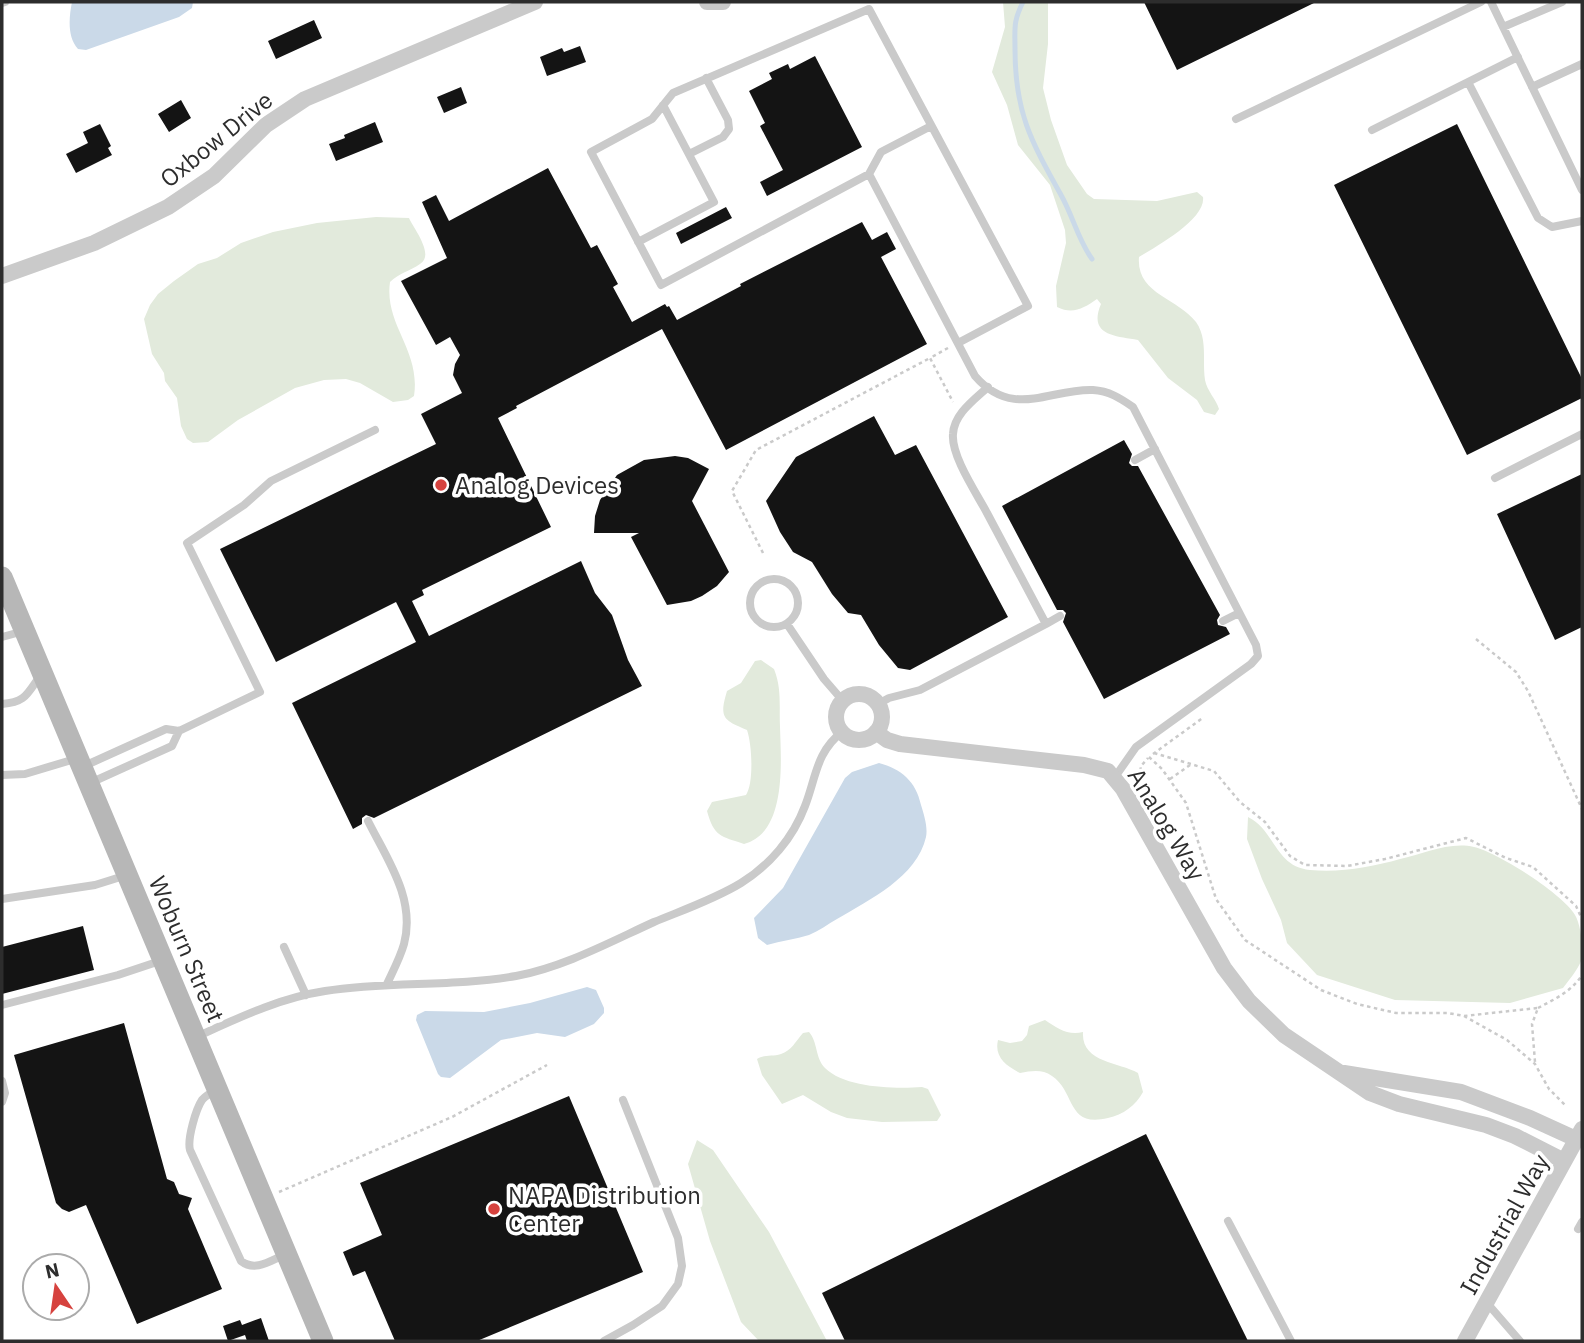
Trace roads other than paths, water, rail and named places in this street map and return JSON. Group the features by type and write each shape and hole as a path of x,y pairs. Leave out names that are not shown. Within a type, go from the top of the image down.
{"street":[{"name":"Oxbow Drive","path":"2,276 122,231 187,196 214,176 265,125 305,99 535,2"},
{"path":"707,2 723,2"},
{"name":"Woburn Street","path":"2,577 323,1341"},
{"path":"842,732 836,724 835,714 843,701 852,695 863,694 878,704 881,720 876,732"},
{"name":"Analog Way","path":"842,732 859,739 867,738 876,732 900,744 1068,761 1099,768 1115,777 1214,951 1242,993 1284,1035 1370,1093 1399,1104 1486,1125 1516,1136 1564,1161"},
{"name":"Analog Way","path":"1344,1073 1461,1092 1579,1134"},
{"name":"Industrial Way","path":"1465,1341 1579,1134"}],"lane":[{"path":"1236,119 1481,2"},
{"path":"1491,2 1582,188"},
{"path":"1503,27 1562,2"},
{"path":"931,126 881,152 869,174 661,285 590,152 652,120 673,93 869,9 1028,306 958,343"},
{"path":"1372,130 1518,57"},
{"path":"1532,87 1582,64"},
{"path":"689,154 723,137 729,129 729,122 706,78"},
{"path":"1468,82 1538,218 1552,227 1582,221"},
{"path":"638,242 714,202 663,105"},
{"path":"869,174 975,376 988,387 1009,397 1026,400 1093,390 1114,394 1133,407 1258,650 1255,660 1136,747 1115,777"},
{"path":"988,387 963,412 953,434 954,445 966,475 1046,624"},
{"path":"83,770 166,729 178,731 260,692 187,544 244,505 271,481 375,430"},
{"path":"1496,478 1582,434"},
{"path":"1135,460 1155,449"},
{"path":"782,580 794,590 797,613 787,624 770,627 762,624 752,614 750,597 761,582 782,580"},
{"path":"1223,621 1239,613"},
{"path":"878,704 888,698 920,690 1060,617"},
{"path":"787,624 824,679 843,701"},
{"path":"2,637 24,631"},
{"path":"2,704 22,700 42,673"},
{"path":"2,775 83,770 172,746 178,731"},
{"path":"196,1037 257,1009 306,995 387,984 476,980 534,972 572,959 740,883 767,863 788,838 804,809 823,750 842,732"},
{"path":"368,821 399,882 407,911 405,942 387,984"},
{"path":"2,899 95,886 127,875"},
{"path":"284,947 306,995"},
{"path":"2,1005 118,975 163,960"},
{"path":"2,1081 5,1093 2,1102"},
{"path":"218,1088 204,1098 200,1105 188,1142 190,1150 243,1263 255,1266 287,1254"},
{"path":"604,1341 662,1306 678,1284 682,1266 678,1238 623,1100"},
{"path":"1228,1221 1291,1341"},
{"path":"1487,1303 1520,1341"}],"water":[{"path":"72,2 193,2 192,8 179,17 86,50 78,49 70,33"},
{"path":"879,763 906,777 919,797 926,837 913,864 890,886 820,929 809,935 767,945 758,938 754,918 783,888 845,778 852,772"},
{"path":"587,987 596,990 604,1008 604,1013 594,1024 565,1037 537,1033 501,1040 450,1078 438,1074 416,1020 417,1015 425,1011 484,1012 530,1003"}],"waterway":[{"path":"1023,2 1015,30 1016,71 1022,109 1033,142 1092,259"}],"place":[{"name":"Analog Devices","path":"441,485"},
{"name":"NAPA Distribution Center","path":"494,1209"}]}
